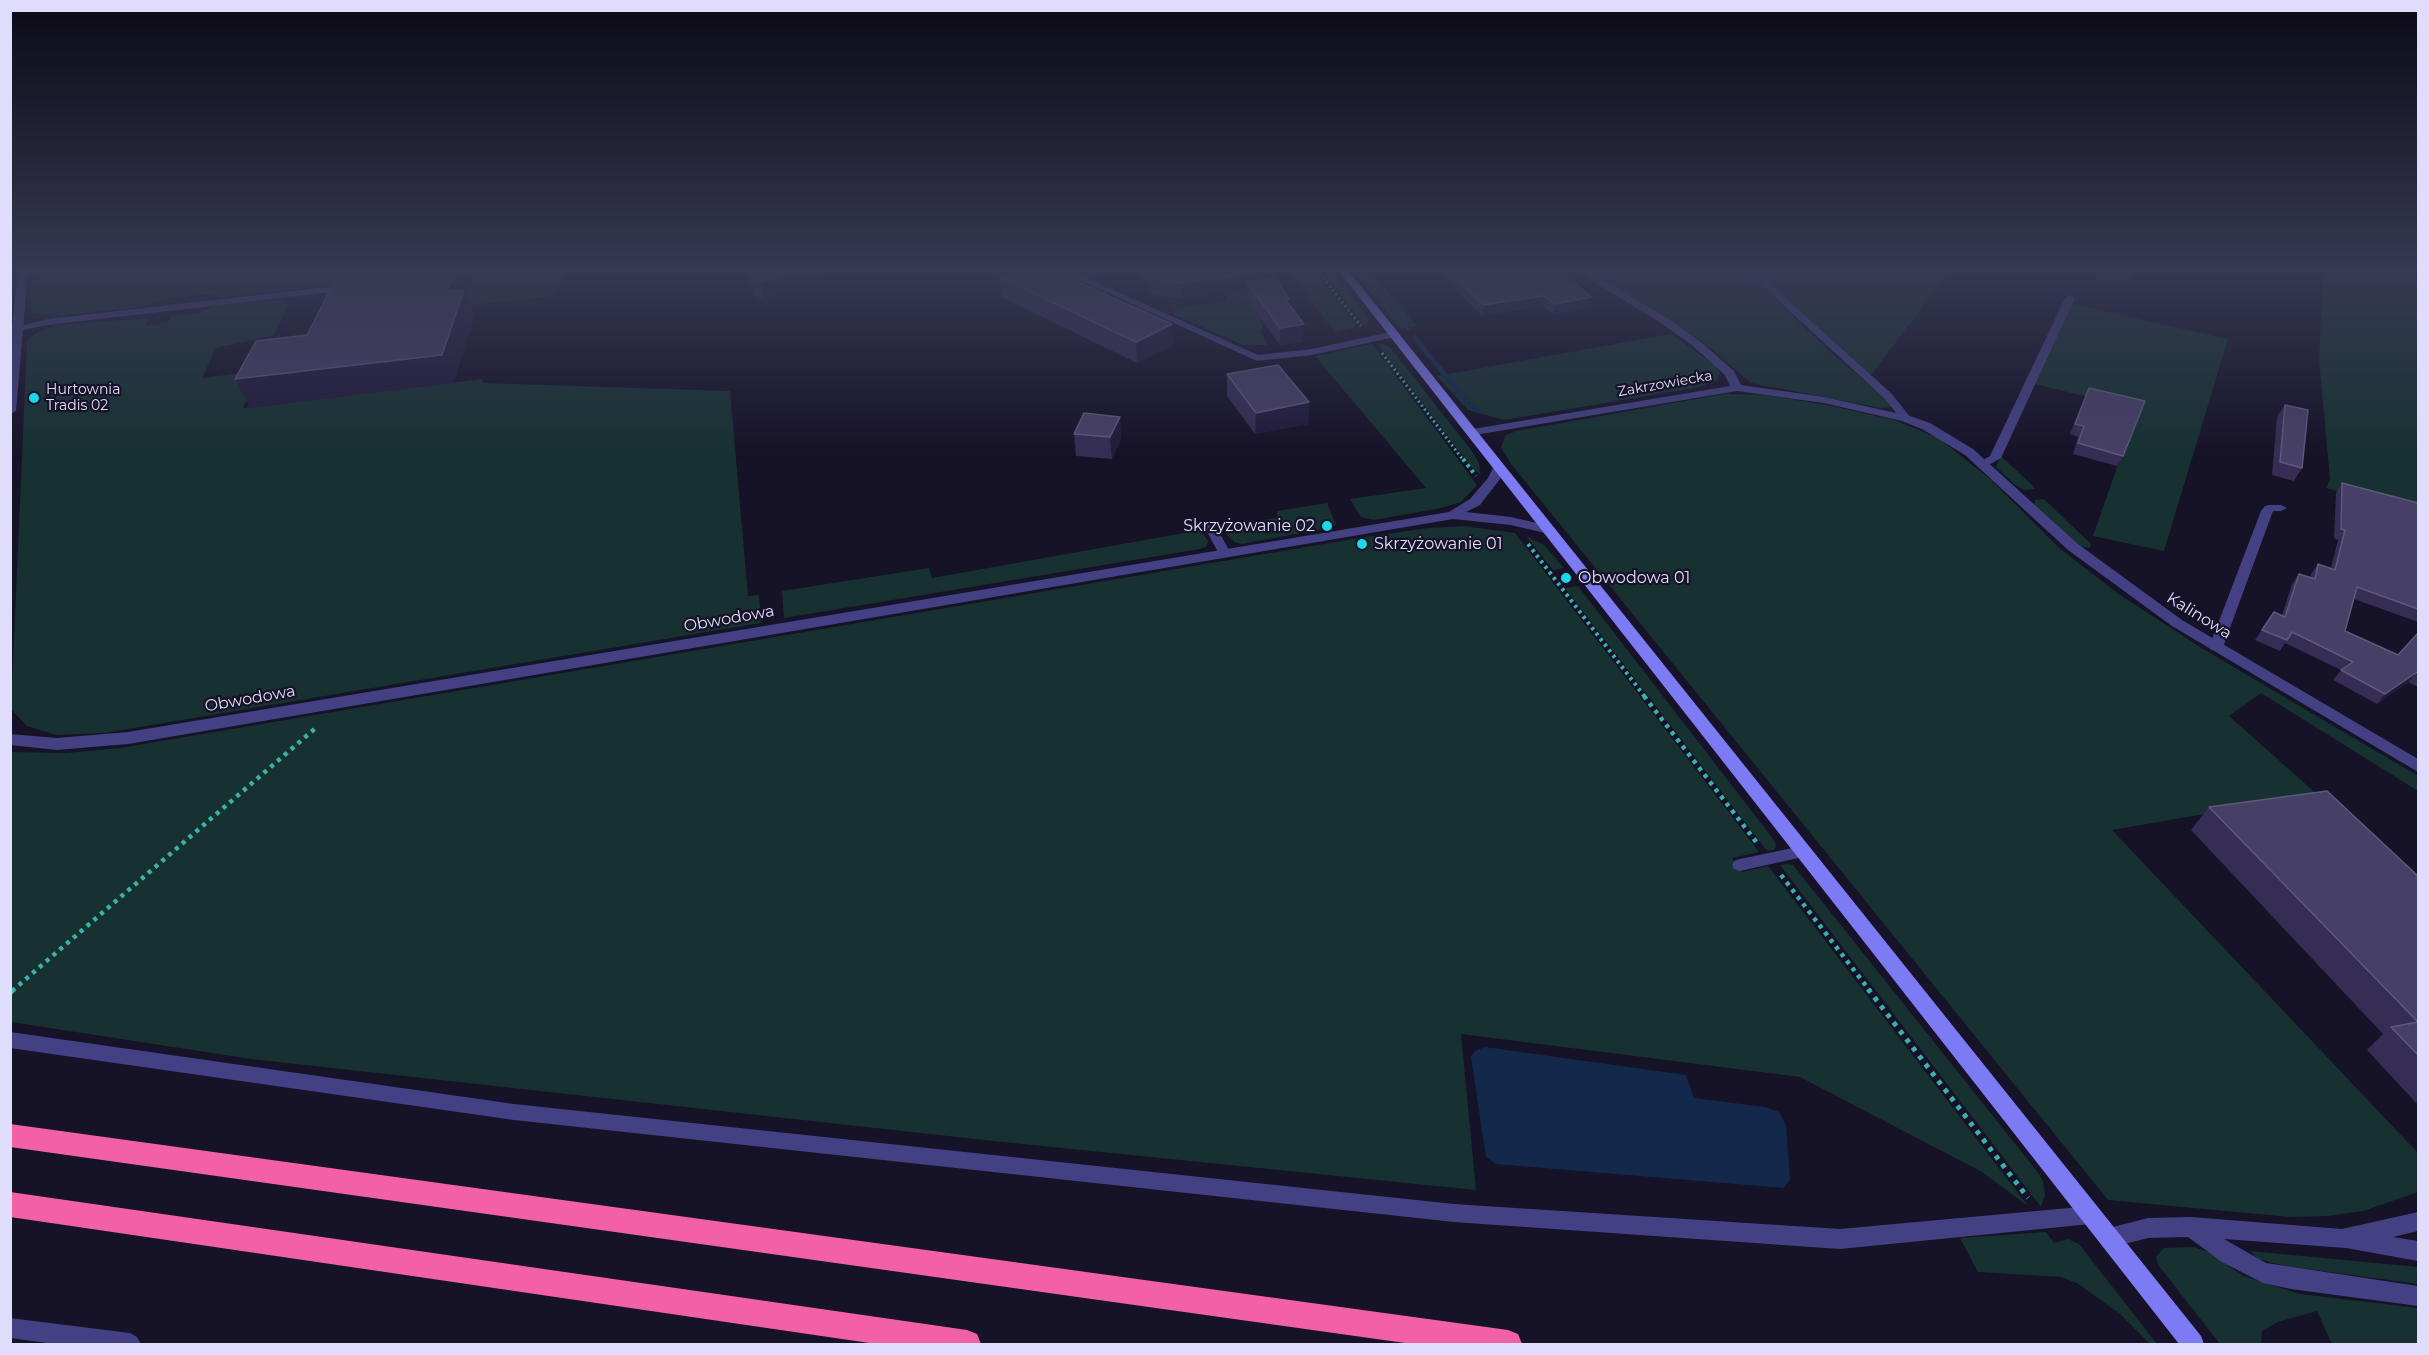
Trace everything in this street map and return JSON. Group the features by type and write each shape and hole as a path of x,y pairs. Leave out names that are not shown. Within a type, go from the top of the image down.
{"highway":[{"path":"10,1135 1508,1344"},
{"path":"10,1204 967,1344"}],"street":[{"path":"10,411 13,350 17,333"},
{"name":"Zakrzowiecka","path":"1473,433 1737,388 1730,373 1682,333"},
{"path":"1395,334 2193,1344"},
{"name":"Kalinowa","path":"1737,388 1824,400 1906,418 1947,438 1983,464 2050,527 2102,570 2216,647 2418,766"},
{"name":"Obwodowa","path":"1453,515 1475,502 1486,490 1499,467"},
{"name":"Obwodowa","path":"10,739 57,744 90,743 1453,515 1510,521 1549,530"}],"lane":[{"path":"1202,333 1257,358 1312,352 1395,334"},
{"name":"Kalinowa","path":"1819,333 1888,396 1906,418"},
{"path":"1983,464 1995,458 2053,333"},
{"path":"2216,647 2267,511 2269,508 2281,508"},
{"path":"1211,528 1225,554"},
{"path":"1740,866 1802,852"},
{"path":"10,1040 514,1112 1454,1213 1840,1239 2091,1215"},
{"path":"2342,1239 2418,1222"},
{"path":"2109,1238 2148,1228 2191,1227 2342,1239 2418,1251"},
{"path":"2191,1227 2229,1255 2263,1273 2291,1279 2418,1296"},
{"path":"10,1328 130,1344"}],"path":[{"path":"1366,333 1486,490"},
{"path":"1510,521 2045,1220"},
{"path":"10,993 345,702"}],"green space":[{"path":"36,333 275,333 216,348 202,378 259,371 243,408 483,379 482,383 730,391 748,596 759,595 761,623 104,733 56,735 27,726 11,709 27,341"},
{"path":"1216,333 1261,333 1268,345 1243,345"},
{"path":"1690,333 1811,333 1893,407 1881,408 1751,383"},
{"path":"1820,333 1902,333 1871,375 1861,370"},
{"path":"2058,333 2202,333 2228,339 2164,551 2093,536 2122,453 2124,406 2035,384"},
{"path":"2320,333 2418,333 2418,514 2326,488 2330,479 2319,359"},
{"path":"1671,334 1716,366 1720,372 1717,381 1700,387 1504,420 1468,410 1437,376"},
{"path":"1377,343 1390,347 1471,450 1479,463 1480,474 1472,468"},
{"path":"1372,344 1477,485 1461,502 1441,508 1374,520 1361,517 1350,499 1426,488 1315,356"},
{"path":"1725,394 1765,395 1826,405 1894,420 1938,438 1989,478 2058,547 2120,595 2200,647 2418,776 2418,791 2261,693 2229,716 2418,884 2291,799 2112,830 2418,1153 2418,1192 2363,1211 2328,1216 2290,1217 2108,1200 1511,464 1501,447 1506,435 1517,431"},
{"path":"2001,456 2035,489 2024,490 2015,485 1996,467"},
{"path":"2044,499 2091,544 2090,548 2080,546 2034,504 2035,500"},
{"path":"1327,503 1336,525 1328,528 1242,544 1234,542 1219,526 1277,518 1277,511"},
{"path":"1465,526 1515,533 1759,852 1732,858 1742,872 1768,866 2028,1206 1982,1172 1800,1077 1461,1034 1476,1190 993,1141 251,1059 11,1022 10,752 67,753 120,748 1359,538 1428,528"},
{"path":"1201,530 1208,541 1206,547 1200,549 784,618 782,591 929,568 932,578"},
{"path":"1526,536 1544,545 1564,568 1553,570"},
{"path":"1578,586 1774,840 1776,846 1774,850 1767,851 1565,588"},
{"path":"1780,865 1793,865 2036,1170 2043,1181 2045,1195 2041,1207"},
{"path":"2046,1232 2054,1243 2068,1239 2079,1244 2157,1344 2150,1344 2120,1314 2077,1283 2061,1277 1978,1272 1960,1238"},
{"path":"2194,1247 2211,1253 2243,1276 2300,1294 2418,1308 2418,1344 2332,1344 2317,1311 2278,1322 2262,1331 2261,1344 2220,1344 2159,1266 2156,1257 2164,1248"},
{"path":"2250,1251 2418,1267 2418,1284 2285,1266 2258,1259"}],"water":[{"path":"1485,1047 1686,1075 1694,1098 1765,1107 1779,1112 1786,1125 1790,1179 1784,1188 1496,1164 1486,1157 1471,1057 1475,1051"}],"building":[{"path":"449,333 442,355 235,379 256,341 307,335"},
{"path":"1118,333 1154,333 1136,342"},
{"path":"1278,365 1309,402 1256,413 1227,374"},
{"path":"2089,388 2145,401 2123,456 2078,443 2084,426 2075,424"},
{"path":"2285,405 2308,410 2302,468 2280,462"},
{"path":"1084,413 1120,417 1110,437 1074,434"},
{"path":"2342,483 2418,503 2418,609 2357,587 2345,631 2398,655 2418,633 2418,672 2385,694 2341,670 2353,662 2292,632 2287,640 2262,630 2274,612 2285,617 2299,574 2315,579 2318,564 2335,570 2345,530 2341,529"},
{"path":"2327,791 2418,876 2418,1022 2209,807"},
{"path":"2418,1022 2418,1055 2391,1027"}],"waterway":[{"path":"1415,338 1467,402 1480,411"}],"place":[{"name":"Hurtownia Tradis 02","path":"34,398"},
{"name":"Skrzyżowanie 02","path":"1327,526"},
{"name":"Skrzyżowanie 01","path":"1362,544"},
{"name":"Obwodowa 01","path":"1566,578"}]}
